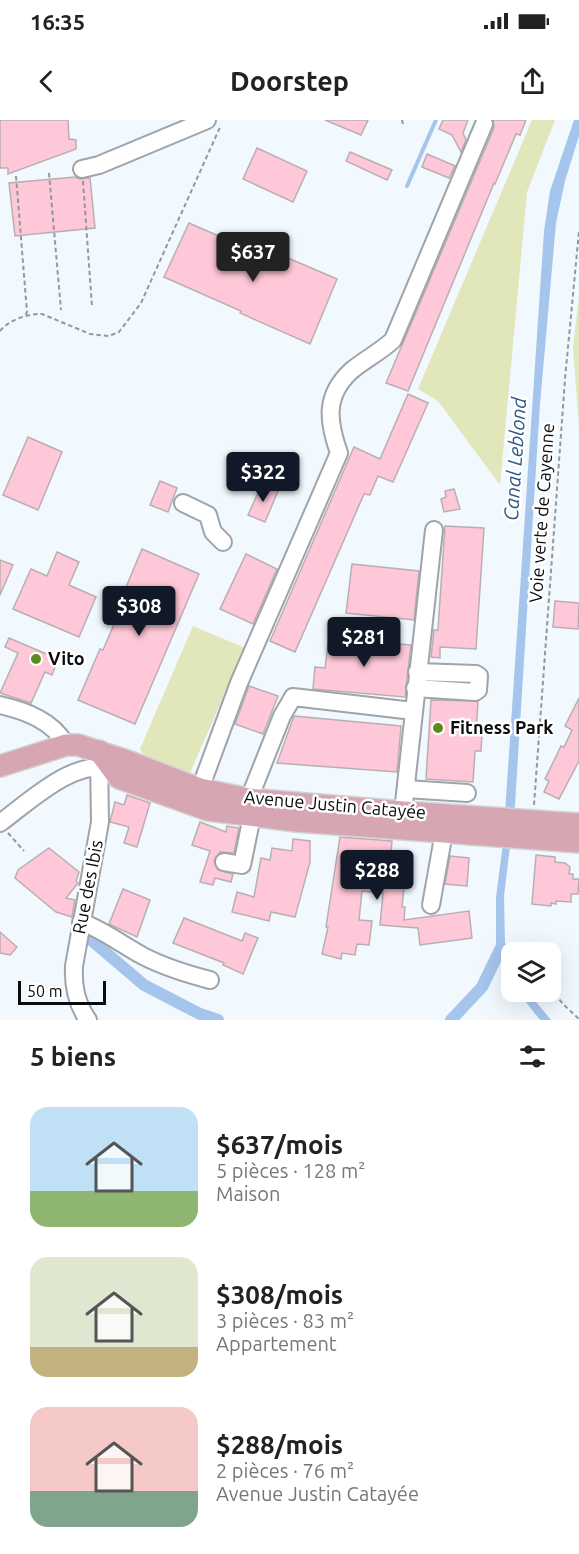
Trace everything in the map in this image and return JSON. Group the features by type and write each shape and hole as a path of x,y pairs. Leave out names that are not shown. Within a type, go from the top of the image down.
{"main road":[{"name":"Avenue Justin Catayée","path":"1,764 66,745 78,745 103,762 119,778 133,785 208,810 250,807 403,813 528,829 579,825"},
{"name":"Avenue Justin Catayée","path":"103,762 200,789 250,807 444,832 493,826"},
{"name":"Avenue Justin Catayée","path":"528,829 579,842"}],"street":[{"path":"82,169 99,165 214,122"},
{"path":"200,789 240,683 339,453 330,429 329,413 336,390 351,371 393,340 484,124"},
{"path":"183,503 210,517 213,532 223,542"},
{"path":"403,813 434,530"},
{"path":"224,862 242,866 250,807 282,716 293,697 413,711"},
{"path":"0,705 15,708 52,726 66,745"},
{"path":"2,826 62,779 78,770 103,762 201,798 252,807 493,826"},
{"name":"Rue des Ibis","path":"88,1020 78,1003 73,983 81,922 100,822 103,762"},
{"path":"406,789 467,793"},
{"path":"528,829 579,832"},
{"path":"431,905 444,832"},
{"path":"81,922 92,926 142,956 187,974 210,980"}],"path":[{"path":"402,120 403,124"},
{"path":"0,331 4,326 25,316 42,314 90,334 109,336 118,332 141,303 214,122"},
{"path":"82,169 92,307"},
{"path":"49,173 61,309"},
{"path":"16,176 27,312 25,316"},
{"name":"Voie verte de Cayenne","path":"534,798 579,231"},
{"path":"2,826 24,851"},
{"path":"561,1002 579,1019"}],"green space":[{"path":"532,120 555,120 527,192 500,485 438,401 418,389"},
{"path":"579,296 579,427 573,347"},
{"path":"193,626 245,648 189,775 145,758 140,749"}],"water":[{"path":"574,120 579,120 579,136 565,181 556,223 540,404 515,805 504,896 505,942 501,942 501,959 496,949 496,897 503,843 544,231 550,191"},
{"path":"526,1002 536,1002 551,1020 540,1020"}],"building":[{"path":"0,120 68,120 69,139 76,140 76,149 8,174 8,168 0,168"},
{"path":"325,120 368,120 361,135"},
{"path":"443,120 468,120 463,133 466,140 461,152 452,135 439,129"},
{"path":"493,120 526,120 520,135 516,134 494,183 408,391 386,383 494,128"},
{"path":"257,148 307,171 293,202 243,179"},
{"path":"350,152 392,170 387,180 346,161"},
{"path":"427,154 455,166 449,178 422,167"},
{"path":"75,177 90,178 95,228 15,236 9,183"},
{"path":"189,223 285,265 288,258 337,279 310,344 164,277"},
{"path":"408,394 428,403 393,482 378,476 370,495 364,494 295,652 270,641 354,447 380,459"},
{"path":"28,437 62,452 38,510 3,495"},
{"path":"160,481 177,488 168,512 150,505"},
{"path":"262,484 278,491 265,522 248,515"},
{"path":"454,489 460,509 444,512 441,499 446,497 445,491"},
{"path":"445,526 484,528 476,649 440,647 440,658 431,657 434,630 438,630"},
{"path":"142,549 199,574 135,724 78,700 124,601 121,599"},
{"path":"57,552 79,562 69,585 96,597 79,637 13,609 31,569 47,576"},
{"path":"246,554 277,569 253,624 220,609"},
{"path":"0,560 13,565 0,595"},
{"path":"352,564 419,571 414,620 346,613"},
{"path":"555,601 579,603 578,629 553,627"},
{"path":"329,637 387,646 387,643 411,645 405,697 313,689 315,667 325,668"},
{"path":"9,638 58,659 52,675 45,672 31,703 0,693 18,653 5,647"},
{"path":"249,686 278,696 263,734 235,724"},
{"path":"579,698 579,761 559,799 544,792 549,781 545,779 561,746 564,747 572,730 565,726"},
{"path":"431,700 478,701 476,734 482,734 481,751 475,751 473,782 426,779"},
{"path":"294,716 401,726 397,772 277,763"},
{"path":"127,795 150,803 137,847 124,843 129,827 110,822 115,802 124,805"},
{"path":"200,822 226,832 227,826 239,828 234,853 220,852 214,861 218,870 233,874 231,882 215,878 213,885 200,882 210,851 192,845"},
{"path":"340,837 392,841 389,877 405,879 402,907 405,907 404,920 469,911 472,938 420,945 418,928 380,925 383,893 362,891 359,920 372,921 369,945 357,944 355,955 342,953 341,959 322,954 328,927 326,927"},
{"path":"293,839 310,841 310,862 295,917 271,912 269,921 232,912 237,892 254,897 261,858 270,860 272,848 292,851"},
{"path":"49,848 79,872 76,881 78,883 66,898 75,900 72,917 56,912 15,878 18,870"},
{"path":"536,855 555,857 555,862 565,863 570,867 569,874 573,874 573,879 579,879 578,894 571,894 571,902 556,901 556,904 551,903 551,906 532,904"},
{"path":"450,856 469,858 467,886 445,884"},
{"path":"123,889 150,900 137,937 109,924"},
{"path":"184,918 242,941 245,933 258,938 243,974 223,965 224,963 173,943"},
{"path":"0,932 17,947 10,955 0,953"}],"waterway":[{"path":"407,186 436,120"},
{"path":"90,939 144,985 200,1014 218,1020"},
{"path":"451,1020 482,987 501,948"}],"place":[{"name":"Vito","path":"36,659"},
{"name":"Fitness Park","path":"438,728"}],"water label":[{"name":"Canal Leblond","path":"515,459"}]}
